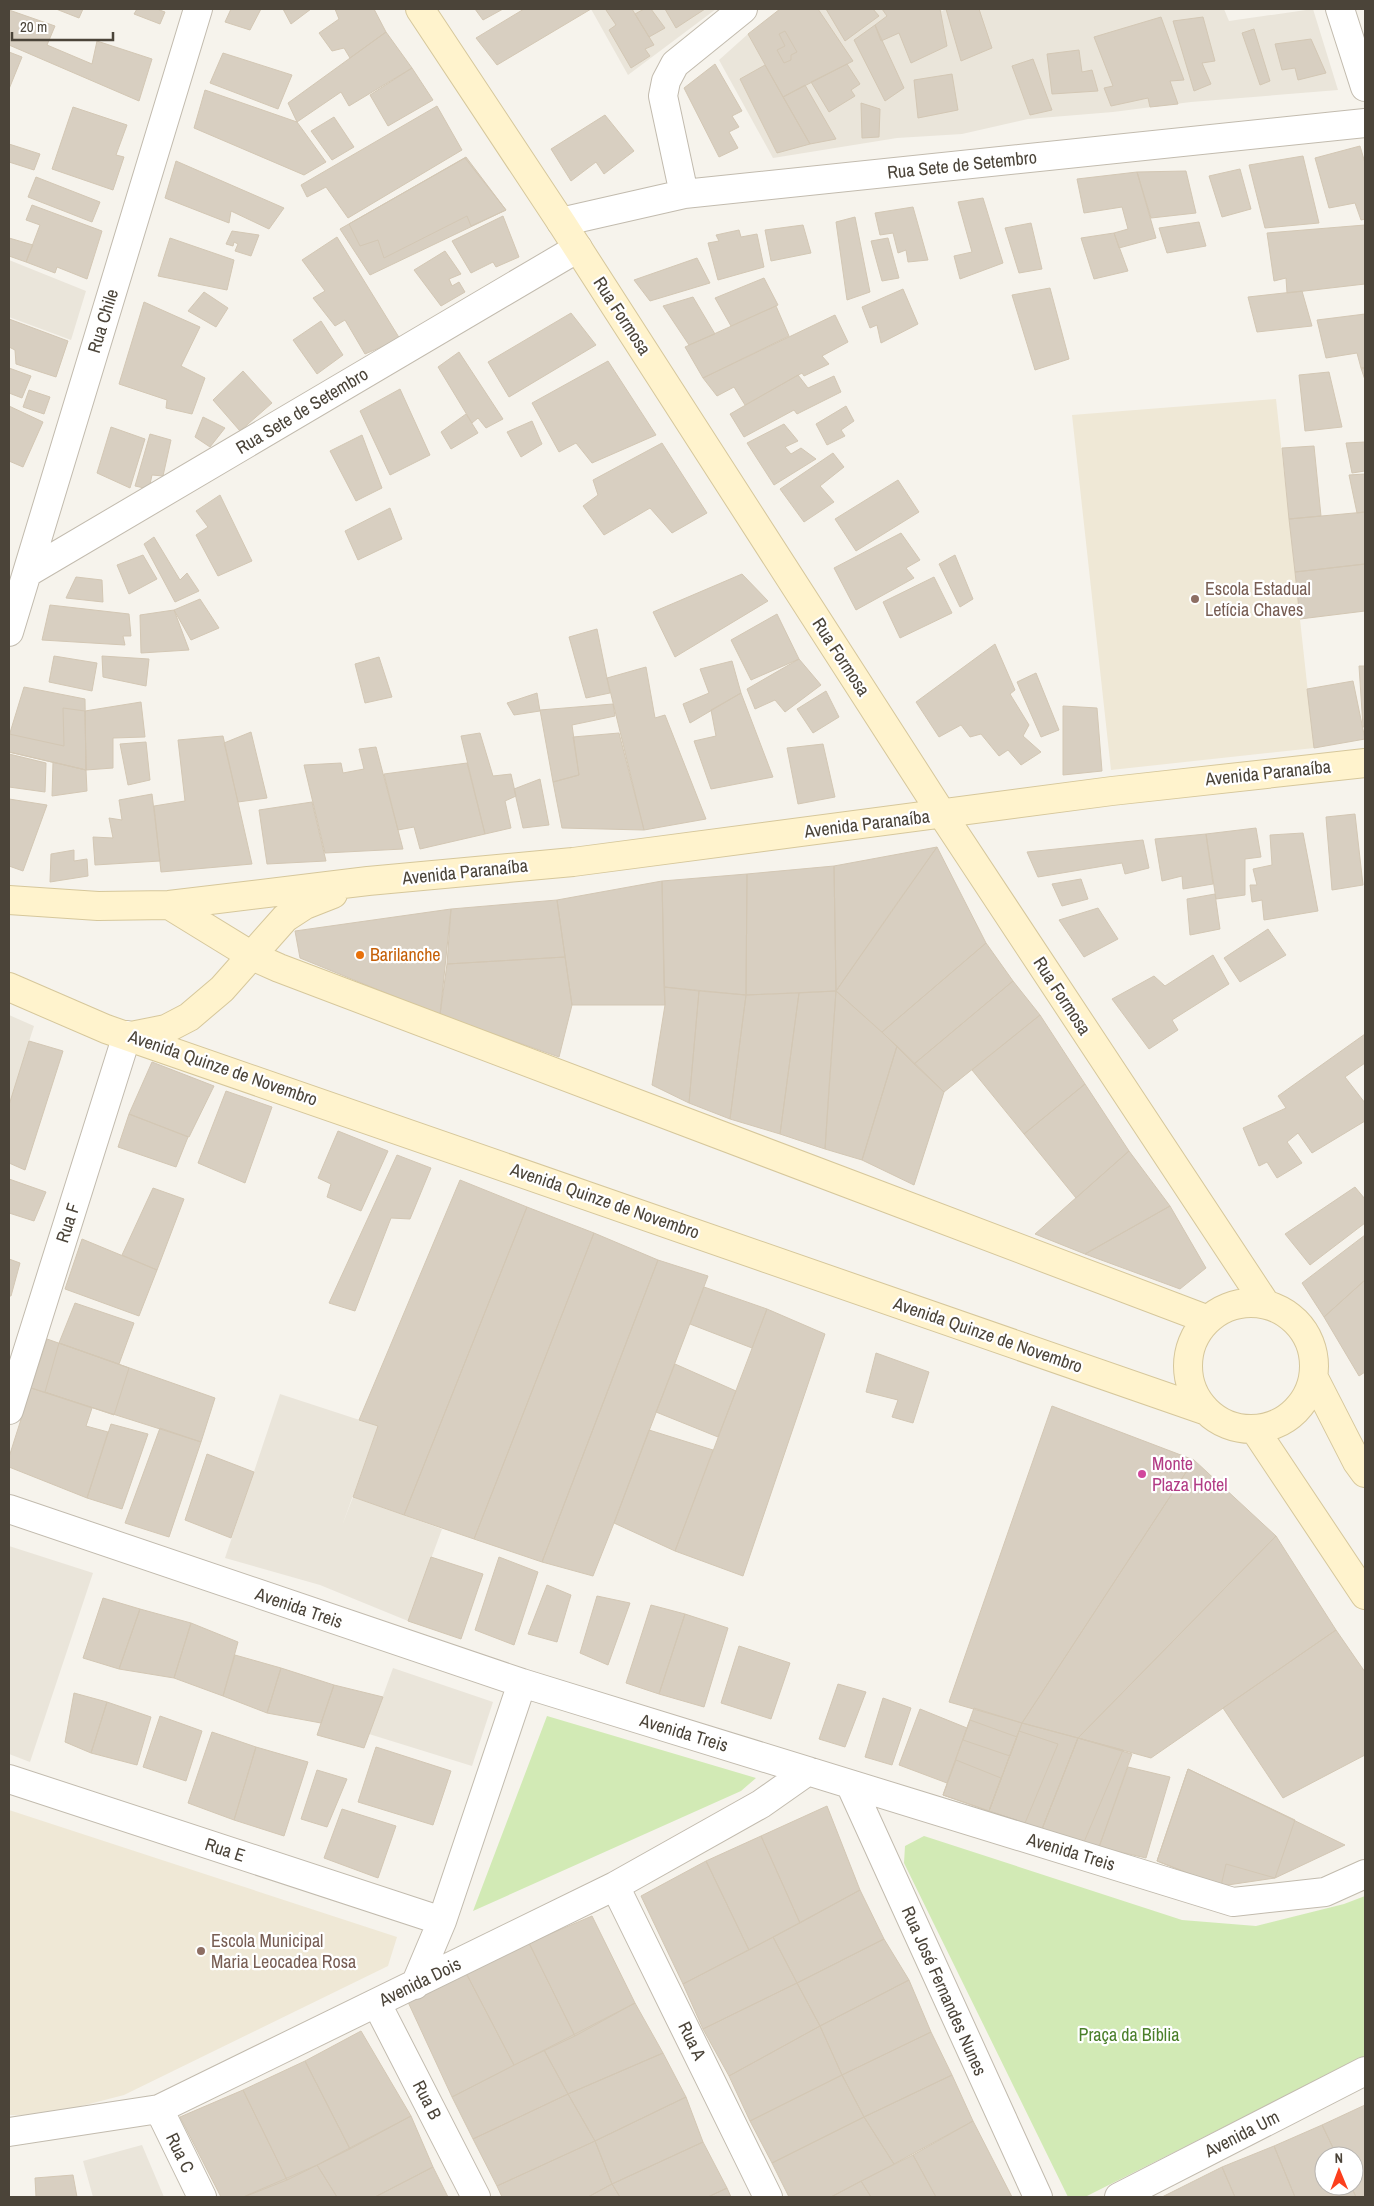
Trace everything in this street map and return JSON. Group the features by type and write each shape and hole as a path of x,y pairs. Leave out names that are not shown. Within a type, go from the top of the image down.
{"street":[{"name":"Rua Chile","path":"9,632 198,9"},
{"name":"Rua Formosa","path":"420,9 578,248 942,814 1265,1303"},
{"path":"684,194 663,96 666,81 675,64 743,9"},
{"path":"1340,9 1365,87"},
{"name":"Rua Sete de Setembro","path":"561,222 684,194 1365,123"},
{"name":"Rua Sete de Setembro","path":"27,574 578,248"},
{"name":"Avenida Paranaíba","path":"368,882 573,862 1112,791 1365,763"},
{"path":"9,900 98,906 169,905 368,882"},
{"path":"129,1036 166,1029 189,1017 222,989 285,918 305,905 368,882"},
{"path":"169,905 252,956 279,968 1206,1320"},
{"name":"Avenida Quinze de Novembro","path":"9,986 106,1029 1204,1410"},
{"name":"Rua F","path":"9,1410 129,1036"},
{"path":"1265,1303 1299,1322 1316,1358 1315,1380 1303,1404 1282,1423 1255,1430 1240,1429 1204,1410 1188,1381 1189,1348 1206,1320 1233,1304 1265,1303"},
{"path":"1315,1380 1362,1463"},
{"path":"1255,1430 1365,1595"},
{"name":"Avenida Treis","path":"9,1509 522,1683 1233,1902 1325,1892 1365,1874"},
{"path":"415,1985 442,1921 522,1683"},
{"name":"Avenida Dois","path":"9,2132 159,2109 616,1886 761,1804 808,1771"},
{"name":"Rua E","path":"9,1779 442,1921"},
{"name":"Rua José Fernandes Nunes","path":"850,1784 1038,2197"},
{"name":"Rua A","path":"616,1886 768,2197"},
{"name":"Rua B","path":"377,2004 476,2197"},
{"name":"Avenida Um","path":"1119,2197 1365,2071"},
{"name":"Rua C","path":"159,2109 202,2197"}],"shaded area":[{"path":"591,9 716,9 628,75"},
{"path":"818,9 940,9 942,11 946,9 1224,9 1229,21 1313,9 1338,90 1191,102 1113,112 1028,119 962,134 897,138 773,158 719,60 748,34 784,97 852,61"},
{"path":"9,260 86,291 71,340 9,317"},
{"name":"Escola Estadual Letícia Chaves","path":"1276,399 1314,748 1111,770 1072,415"},
{"path":"9,1015 34,1026 9,1105"},
{"path":"280,1394 378,1426 342,1526 353,1497 442,1529 408,1621 320,1585 225,1558"},
{"path":"9,1546 93,1573 30,1762 9,1754"},
{"path":"393,1668 493,1702 472,1766 369,1734"},
{"name":"Escola Municipal Maria Leocadea Rosa","path":"9,1810 397,1937 388,1966 124,2095 43,2116 9,2115"},
{"path":"142,2145 164,2197 93,2197 83,2161"}],"green space":[{"path":"547,1716 756,1778 741,1791 473,1911"},
{"name":"Praça da Bíblia","path":"924,1836 1182,1920 1256,1926 1344,1904 1365,1896 1365,2056 1085,2197 1068,2197 904,1863 905,1846"}],"building":[{"path":"56,9 83,9 79,18"},
{"path":"137,9 157,9 165,12 160,24 134,14"},
{"path":"231,9 261,9 250,30 225,22"},
{"path":"283,9 311,9 291,24"},
{"path":"335,9 374,9 386,32 350,58 344,48 332,51 319,33 339,19"},
{"path":"475,9 503,9 483,20"},
{"path":"524,9 591,9 497,65 476,38"},
{"path":"632,9 654,45 645,49 650,56 631,68 609,30 616,25 606,10"},
{"path":"644,9 651,9 665,28 649,37 635,14"},
{"path":"665,9 705,9 676,28"},
{"path":"780,9 818,9 853,61 783,97 748,34"},
{"path":"826,9 873,9 879,16 845,41"},
{"path":"882,9 940,9 947,46 911,63 899,33 881,41 875,25 887,16"},
{"path":"946,9 979,9 992,48 961,61"},
{"path":"9,10 55,26 47,45 92,64 97,41 152,59 139,101 9,45"},
{"path":"1161,17 1184,80 1170,81 1178,104 1150,107 1148,98 1111,106 1104,88 1113,86 1094,37"},
{"path":"1203,17 1215,61 1202,63 1211,84 1194,91 1173,21"},
{"path":"875,25 904,88 885,101 854,40"},
{"path":"1254,29 1270,81 1260,85 1242,33"},
{"path":"785,31 797,52 791,55 791,60 784,63 777,50 785,46 779,34"},
{"path":"386,32 412,68 349,106 341,92 297,122 288,103"},
{"path":"1311,39 1326,73 1298,80 1295,68 1282,70 1275,44"},
{"path":"1079,50 1082,72 1092,70 1098,91 1052,94 1047,54"},
{"path":"9,52 22,57 9,89"},
{"path":"223,53 292,75 278,109 210,83"},
{"path":"1033,59 1052,110 1030,115 1012,66"},
{"path":"715,64 742,111 732,116 739,127 729,132 738,148 719,157 684,88"},
{"path":"847,64 860,84 851,90 855,96 829,112 811,82"},
{"path":"765,65 810,144 777,153 740,79"},
{"path":"412,68 433,100 388,126 370,95"},
{"path":"952,74 958,110 918,118 914,80"},
{"path":"805,85 836,139 810,144 783,97"},
{"path":"205,90 297,122 326,162 304,175 194,128"},
{"path":"861,103 880,109 879,137 862,138"},
{"path":"437,106 462,150 348,218 326,187 307,197 301,185"},
{"path":"73,107 127,125 116,155 124,157 113,190 52,169"},
{"path":"605,115 634,151 604,174 596,162 571,181 551,149"},
{"path":"334,117 354,147 332,160 311,131"},
{"path":"9,144 40,154 34,170 9,162"},
{"path":"1360,146 1365,163 1365,219 1361,220 1355,203 1329,208 1315,158"},
{"path":"1303,156 1319,223 1265,228 1249,165"},
{"path":"466,157 506,210 471,226 467,216 384,258 378,240 360,246 349,224"},
{"path":"465,158 506,210 370,275 340,229"},
{"path":"176,161 284,208 269,229 231,211 229,223 165,198"},
{"path":"1240,169 1251,209 1222,217 1209,176"},
{"path":"1186,171 1196,213 1151,218 1137,172"},
{"path":"1137,172 1156,238 1119,248 1114,233 1128,229 1122,207 1084,213 1077,179"},
{"path":"36,177 100,202 92,222 28,197"},
{"path":"983,198 1003,263 960,279 954,256 972,252 958,202"},
{"path":"32,205 102,231 87,279 57,267 55,273 26,262 40,225 26,220"},
{"path":"913,207 928,260 908,262 906,250 898,253 893,233 880,235 875,213"},
{"path":"503,216 519,257 496,267 493,262 471,273 452,241"},
{"path":"855,217 870,292 847,300 836,222"},
{"path":"1199,222 1206,246 1167,253 1159,228"},
{"path":"1031,223 1042,269 1019,273 1005,228"},
{"path":"803,225 811,253 771,261 765,230"},
{"path":"1365,225 1365,284 1287,293 1286,278 1274,281 1267,233"},
{"path":"739,230 741,237 757,234 764,267 718,280 708,243 719,241 716,235"},
{"path":"232,231 259,235 251,256 235,251 238,244 234,242 233,246 226,244"},
{"path":"1114,233 1128,271 1094,279 1081,238"},
{"path":"337,237 400,339 365,354 345,320 335,326 313,298 325,291 302,260"},
{"path":"9,238 33,245 26,262 9,256"},
{"path":"170,238 234,260 227,290 158,276"},
{"path":"888,238 899,278 882,281 871,241"},
{"path":"445,251 461,274 449,279 452,286 459,282 465,292 441,306 414,270"},
{"path":"697,258 710,283 650,301 634,280"},
{"path":"764,278 778,305 731,326 715,298"},
{"path":"1050,288 1069,359 1035,370 1012,295"},
{"path":"903,289 918,324 881,343 877,325 870,328 862,307"},
{"path":"1302,291 1312,326 1257,332 1248,297"},
{"path":"204,292 228,308 216,327 188,311"},
{"path":"693,297 715,334 689,345 663,306"},
{"path":"144,302 200,327 181,366 205,378 192,414 166,408 167,400 119,384"},
{"path":"776,306 789,336 703,378 685,347"},
{"path":"571,313 596,345 509,397 488,362"},
{"path":"1365,314 1365,368 1361,368 1357,353 1326,358 1317,320"},
{"path":"835,315 848,342 822,356 829,364 804,376 802,373 745,405 734,387 717,396 703,378"},
{"path":"9,319 68,341 56,377 16,364 15,350 9,347"},
{"path":"321,321 343,355 317,374 293,340"},
{"path":"459,352 503,419 486,428 478,418 472,423 438,367"},
{"path":"608,361 656,435 592,463 576,443 559,452 532,403"},
{"path":"9,368 31,376 22,398 9,393"},
{"path":"1361,368 1365,368 1365,380"},
{"path":"243,371 272,403 240,431 213,400"},
{"path":"1329,372 1342,427 1305,431 1299,375"},
{"path":"798,375 808,388 834,376 841,392 797,414 794,410 744,437 730,414"},
{"path":"400,389 430,455 390,475 360,411"},
{"path":"29,390 50,397 44,414 23,407"},
{"path":"9,406 43,422 23,467 9,461"},
{"path":"846,406 854,421 841,430 845,436 827,445 816,424"},
{"path":"466,414 478,433 451,449 441,432"},
{"path":"203,417 225,428 210,447 195,437"},
{"path":"532,421 542,444 521,457 507,432"},
{"path":"784,424 798,441 785,447 791,454 801,448 816,459 774,485 747,443"},
{"path":"111,427 145,439 130,488 97,473"},
{"path":"150,434 171,440 163,476 152,475 149,489 135,486"},
{"path":"362,435 382,488 356,501 330,451"},
{"path":"1365,442 1365,471 1352,473 1346,443"},
{"path":"662,443 707,513 672,533 650,508 604,535 583,506 598,495 593,480"},
{"path":"1314,446 1321,516 1289,519 1282,448"},
{"path":"833,453 844,467 820,486 834,502 804,522 780,489"},
{"path":"1365,474 1365,512 1357,513 1349,475"},
{"path":"898,480 919,512 856,551 835,519"},
{"path":"220,495 252,561 218,576 196,535 208,527 196,511"},
{"path":"390,508 402,539 358,560 345,531"},
{"path":"1365,512 1365,564 1295,572 1289,519"},
{"path":"901,533 920,560 906,568 914,578 856,610 834,568"},
{"path":"154,537 180,580 187,573 199,591 175,602 144,544"},
{"path":"143,555 157,579 129,594 117,565"},
{"path":"955,555 973,599 960,607 939,564"},
{"path":"1365,564 1365,611 1300,619 1295,572"},
{"path":"742,574 768,601 675,657 653,612"},
{"path":"76,577 102,580 103,602 66,598"},
{"path":"934,577 952,613 900,638 883,602"},
{"path":"200,599 219,628 191,640 174,610"},
{"path":"50,605 129,614 131,636 123,636 125,645 42,640"},
{"path":"174,610 189,650 141,653 140,615"},
{"path":"777,614 799,659 751,680 731,640"},
{"path":"597,629 610,693 586,698 569,637"},
{"path":"995,644 1015,690 1010,694 1029,725 1023,736 1041,752 1021,765 1008,750 999,756 981,734 970,737 961,725 939,737 916,702"},
{"path":"54,656 97,663 92,691 49,682"},
{"path":"102,656 149,659 146,686 103,677"},
{"path":"379,657 392,697 365,703 355,664"},
{"path":"799,659 821,685 785,712 775,700 755,709 747,689"},
{"path":"732,661 741,693 690,723 683,704 709,693 700,669"},
{"path":"1359,666 1365,666 1365,727 1363,727"},
{"path":"646,667 655,718 665,715 706,819 644,830 607,678"},
{"path":"1036,673 1059,730 1041,737 1017,682"},
{"path":"1353,681 1365,739 1314,748 1307,689"},
{"path":"24,687 85,699 86,770 9,752 9,736"},
{"path":"826,691 839,717 813,733 797,709"},
{"path":"537,693 540,711 514,715 507,703"},
{"path":"741,693 773,777 711,789 694,741 716,736 711,710"},
{"path":"141,702 145,737 113,738 113,768 86,770 85,711"},
{"path":"613,704 615,716 572,725 579,775 553,782 540,710"},
{"path":"1063,706 1097,708 1102,771 1063,775"},
{"path":"63,708 85,711 86,770 9,752 9,734 64,746"},
{"path":"251,732 267,798 238,802 224,743"},
{"path":"480,733 493,776 511,774 516,796 505,801 511,828 485,834 461,736"},
{"path":"619,733 644,830 562,828 553,782 579,775 573,737"},
{"path":"223,736 252,864 161,872 154,806 185,801 178,740"},
{"path":"146,742 150,780 128,785 120,744"},
{"path":"823,744 835,797 798,804 787,748"},
{"path":"376,747 403,849 325,853 304,765 341,763 343,773 364,769 359,749"},
{"path":"9,754 46,763 45,792 9,787"},
{"path":"53,762 86,770 87,791 52,796"},
{"path":"467,763 485,834 420,849 414,827 398,830 384,774"},
{"path":"540,779 549,825 523,828 514,789"},
{"path":"152,794 160,861 95,865 93,837 113,838 109,818 122,820 119,800"},
{"path":"9,799 47,805 23,871 9,866"},
{"path":"312,802 326,861 267,864 259,810"},
{"path":"1355,814 1363,885 1332,890 1326,817"},
{"path":"1256,828 1261,857 1245,859 1245,895 1216,899 1206,834"},
{"path":"1303,833 1318,911 1264,920 1262,900 1252,902 1250,885 1257,885 1253,869 1272,865 1270,835"},
{"path":"1206,834 1213,884 1183,889 1182,876 1162,881 1155,839"},
{"path":"1143,840 1149,868 1125,874 1122,863 1038,877 1027,852"},
{"path":"937,847 986,943 882,1032 836,991"},
{"path":"937,847 895,906 836,991 834,866"},
{"path":"74,850 74,861 87,859 88,876 50,882 51,854"},
{"path":"834,866 836,991 746,995 747,874"},
{"path":"747,874 746,995 664,987 662,881"},
{"path":"1081,879 1088,899 1062,906 1052,884"},
{"path":"662,881 665,1005 572,1005 557,900"},
{"path":"1215,894 1220,929 1190,935 1187,899"},
{"path":"557,900 565,957 447,964 451,909"},
{"path":"1098,908 1118,939 1084,957 1059,920"},
{"path":"451,909 440,1015 300,958 295,931"},
{"path":"1268,929 1286,955 1240,982 1224,958"},
{"path":"986,943 1013,981 914,1064 882,1032"},
{"path":"1213,955 1229,984 1172,1020 1178,1030 1149,1049 1112,999 1154,976 1165,986"},
{"path":"565,957 572,1005 559,1057 440,1015 447,964"},
{"path":"1013,981 1040,1015 944,1092 914,1064"},
{"path":"664,987 699,991 689,1103 652,1085 665,1005"},
{"path":"699,991 746,995 730,1119 689,1103"},
{"path":"836,991 825,1149 780,1134 799,993"},
{"path":"836,991 897,1046 862,1160 825,1149"},
{"path":"799,993 780,1134 730,1119 746,995"},
{"path":"1040,1015 1085,1084 1024,1134 972,1070"},
{"path":"1365,1034 1365,1063 1345,1077 1365,1103 1365,1121 1312,1153 1298,1133 1287,1142 1302,1163 1277,1178 1267,1162 1259,1166 1243,1128 1286,1108 1278,1096"},
{"path":"29,1041 63,1051 25,1170 9,1163 9,1105"},
{"path":"897,1046 944,1092 914,1185 862,1160"},
{"path":"152,1062 214,1086 189,1137 129,1114"},
{"path":"1085,1084 1129,1151 1076,1198 1024,1134"},
{"path":"226,1091 272,1107 245,1183 198,1163"},
{"path":"129,1114 188,1137 176,1167 118,1147"},
{"path":"338,1131 388,1151 361,1211 327,1197 331,1184 318,1178"},
{"path":"1129,1151 1170,1206 1085,1254 1035,1234"},
{"path":"397,1155 431,1168 410,1219 391,1218 355,1311 329,1303"},
{"path":"9,1179 46,1192 34,1221 9,1213"},
{"path":"460,1180 527,1207 404,1515 353,1497 378,1426 359,1420"},
{"path":"1355,1187 1365,1199 1365,1223 1310,1265 1285,1234"},
{"path":"153,1188 184,1199 157,1270 122,1255"},
{"path":"1170,1206 1206,1268 1180,1289 1085,1254"},
{"path":"527,1207 594,1233 474,1539 404,1515"},
{"path":"594,1233 658,1260 542,1562 474,1539"},
{"path":"1365,1235 1365,1280 1324,1317 1302,1283"},
{"path":"82,1239 157,1270 139,1316 65,1289"},
{"path":"9,1259 20,1263 11,1296 9,1296"},
{"path":"658,1260 708,1276 614,1523 593,1576 542,1562"},
{"path":"1365,1280 1365,1372 1359,1376 1324,1317"},
{"path":"704,1287 767,1309 752,1348 690,1324"},
{"path":"75,1303 134,1323 119,1364 59,1343"},
{"path":"767,1309 825,1334 743,1576 675,1551"},
{"path":"47,1339 215,1398 201,1442 31,1388"},
{"path":"59,1343 129,1368 114,1415 45,1392"},
{"path":"876,1353 929,1372 913,1423 892,1417 898,1400 866,1392"},
{"path":"675,1364 736,1391 718,1437 656,1412"},
{"path":"31,1388 92,1408 86,1426 108,1432 87,1498 9,1467 9,1457"},
{"path":"1052,1406 1194,1460 1022,1723 949,1702"},
{"path":"111,1424 148,1434 122,1509 87,1498"},
{"path":"160,1428 201,1442 169,1537 125,1523"},
{"path":"649,1430 713,1450 675,1551 614,1523"},
{"path":"207,1454 254,1472 231,1538 185,1520"},
{"path":"1194,1460 1276,1536 1078,1738 1022,1723"},
{"path":"1276,1536 1336,1630 1151,1758 1078,1738"},
{"path":"431,1557 483,1574 461,1639 408,1621"},
{"path":"499,1557 538,1572 514,1645 475,1630"},
{"path":"547,1585 571,1595 557,1642 528,1634"},
{"path":"597,1596 630,1603 608,1665 580,1653"},
{"path":"103,1598 140,1609 119,1669 83,1658"},
{"path":"651,1605 685,1614 659,1694 626,1683"},
{"path":"140,1609 191,1623 174,1678 119,1669"},
{"path":"685,1614 728,1628 704,1707 659,1694"},
{"path":"191,1623 238,1642 223,1696 174,1678"},
{"path":"1336,1630 1365,1672 1365,1755 1283,1798 1223,1708"},
{"path":"739,1646 790,1663 771,1719 721,1703"},
{"path":"235,1655 281,1668 267,1713 223,1696"},
{"path":"281,1668 334,1685 321,1723 267,1713"},
{"path":"838,1684 866,1692 845,1747 819,1739"},
{"path":"334,1685 383,1697 364,1748 317,1735"},
{"path":"74,1693 107,1702 91,1753 65,1742"},
{"path":"883,1698 911,1708 892,1765 865,1757"},
{"path":"107,1702 151,1717 137,1765 91,1753"},
{"path":"974,1708 1022,1723 989,1811 943,1795"},
{"path":"920,1709 967,1728 947,1783 899,1765"},
{"path":"160,1716 202,1731 186,1781 143,1767"},
{"path":"970,1720 1017,1737 1010,1756 963,1740"},
{"path":"1022,1723 1078,1738 1042,1829 989,1811"},
{"path":"1019,1731 1058,1744 1025,1823 989,1811"},
{"path":"212,1732 256,1747 234,1820 188,1803"},
{"path":"1078,1738 1132,1754 1099,1847 1042,1829"},
{"path":"1078,1738 1123,1750 1084,1842 1042,1829"},
{"path":"256,1747 308,1762 284,1836 234,1820"},
{"path":"376,1747 451,1771 433,1825 358,1802"},
{"path":"956,1760 1001,1778 989,1811 943,1795"},
{"path":"1128,1767 1170,1777 1146,1858 1099,1847"},
{"path":"1188,1769 1295,1820 1275,1878 1226,1864 1221,1886 1157,1861"},
{"path":"1188,1769 1345,1845 1275,1878 1221,1886 1157,1861"},
{"path":"317,1770 347,1779 327,1827 301,1819"},
{"path":"827,1806 860,1890 800,1923 761,1836"},
{"path":"342,1809 396,1826 378,1878 324,1858"},
{"path":"761,1836 800,1923 749,1950 706,1861"},
{"path":"706,1861 749,1950 683,1984 641,1896"},
{"path":"860,1890 884,1939 797,1983 773,1937"},
{"path":"592,1916 635,2003 575,2036 529,1943"},
{"path":"773,1937 797,1983 703,2029 683,1984"},
{"path":"884,1939 909,1980 820,2026 797,1983"},
{"path":"529,1943 575,2036 514,2065 466,1973"},
{"path":"466,1973 514,2065 452,2097 408,2002"},
{"path":"909,1980 931,2032 842,2075 820,2026"},
{"path":"797,1983 820,2026 729,2076 703,2029"},
{"path":"635,2003 663,2053 568,2094 544,2050"},
{"path":"820,2026 842,2075 750,2121 729,2076"},
{"path":"361,2031 411,2116 350,2149 305,2061"},
{"path":"931,2032 952,2075 864,2117 842,2075"},
{"path":"544,2050 568,2094 473,2139 452,2097"},
{"path":"663,2053 686,2097 595,2141 568,2094"},
{"path":"305,2061 350,2149 287,2180 243,2090"},
{"path":"842,2075 864,2117 772,2163 750,2121"},
{"path":"952,2075 973,2121 894,2164 864,2117"},
{"path":"243,2090 287,2180 244,2197 221,2197 180,2117"},
{"path":"568,2094 595,2141 497,2186 473,2139"},
{"path":"686,2097 703,2142 612,2184 595,2141"},
{"path":"1365,2105 1365,2197 1356,2196 1364,2196 1364,2146 1332,2146 1322,2125"},
{"path":"411,2116 433,2167 375,2197 337,2197 317,2165"},
{"path":"864,2117 894,2164 831,2197 789,2197 772,2163"},
{"path":"973,2121 1012,2197 936,2197 913,2155"},
{"path":"1322,2125 1332,2146 1314,2146 1314,2196 1356,2197 1295,2197 1274,2146"},
{"path":"595,2141 612,2184 588,2197 502,2197 497,2186"},
{"path":"703,2142 727,2188 708,2197 620,2197 612,2184"},
{"path":"1274,2146 1295,2197 1235,2197 1222,2167"},
{"path":"913,2155 936,2197 871,2197 861,2181"},
{"path":"317,2165 337,2197 243,2197"},
{"path":"433,2167 448,2197 375,2197"},
{"path":"1222,2167 1235,2197 1162,2197"},
{"path":"73,2175 77,2197 36,2197 35,2178"},
{"path":"861,2181 871,2197 831,2197"},
{"path":"612,2184 620,2197 588,2197"},
{"path":"727,2188 731,2197 708,2197"}],"place":[{"name":"Escola Estadual Letícia Chaves","path":"1195,599"},
{"name":"Barilanche","path":"360,955"},
{"name":"Monte Plaza Hotel","path":"1142,1474"},
{"name":"Escola Municipal Maria Leocadea Rosa","path":"201,1951"}]}
